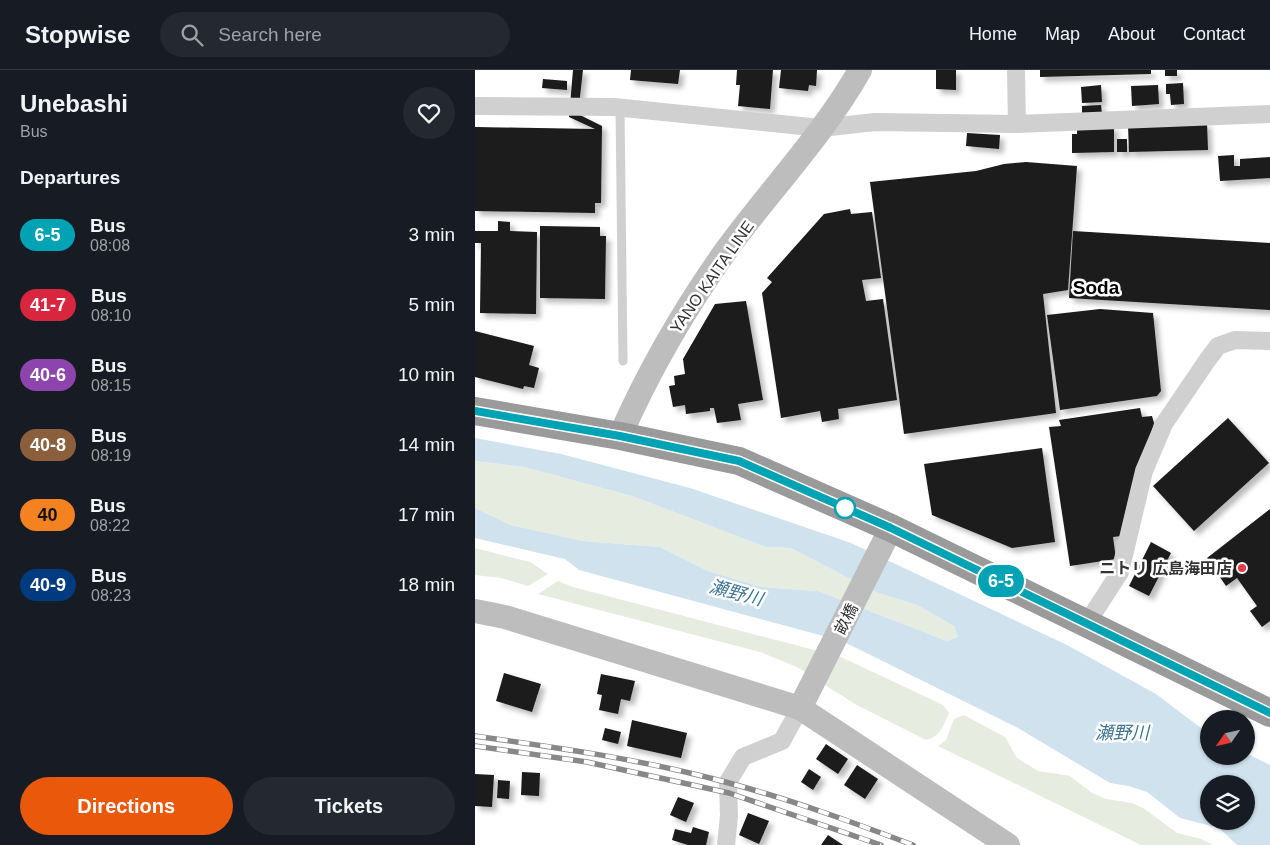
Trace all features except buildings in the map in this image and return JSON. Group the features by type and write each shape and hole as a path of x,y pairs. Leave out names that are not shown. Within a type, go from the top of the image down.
{"highway":[{"path":"475,410 620,436 739,461 885,540 1087,622 1270,713"}],"street":[{"name":"YANO KAITA LINE","path":"821,128 841,70"},
{"name":"YANO KAITA LINE","path":"620,436 639,393 684,313 728,248 798,162 860,70"},
{"path":"1016,70 1017,124"},
{"path":"475,106 620,108 821,128 875,122 1017,124 1270,114"},
{"path":"1087,622 1120,572 1144,471 1164,424 1205,362 1218,346 1235,340 1270,341"},
{"name":"畝橋","path":"800,708 885,540"},
{"path":"475,611 505,617 800,708 1008,845"},
{"path":"726,845 729,816 728,782 743,757 782,741 800,708"}],"lane":[{"path":"620,108 623,360"}],"shaded area":[{"path":"475,461 524,467 632,496 766,547 791,548 875,592 917,605 954,626 958,637 947,641 818,591 762,587 708,571 660,547 583,541 509,525 475,508"},
{"path":"475,548 530,562 548,574 528,586 501,578 475,575"},
{"path":"558,581 573,587 841,657 943,705 949,713 938,734 926,740 855,704 797,667 760,652 538,594"},
{"path":"964,715 1005,737 1017,758 1038,771 1070,776 1092,793 1106,799 1132,803 1143,808 1177,833 1201,839 1213,845 1141,845 938,746 946,740 954,719"}],"water":[{"name":"瀬野川","path":"475,438 561,454 690,488 851,543 1067,645 1156,694 1200,727 1200,765 1255,765 1255,758 1270,765 1270,845 1237,845 1221,830 1255,830 1255,775 1200,775 1200,823 1180,818 1147,792 1129,786 1110,783 1018,728 842,641 579,570 565,559 475,538 475,508 510,525 583,541 660,547 708,571 762,587 818,591 947,641 958,637 954,626 917,605 875,592 791,548 766,547 632,496 524,467 475,461"}],"railway":[{"path":"475,736 603,755 698,775 799,804 913,845"},
{"path":"475,746 587,762 729,793 881,845"}],"bus line":[{"name":"6-5","path":"475,411 620,436 739,461 891,528 1087,622 1270,713"}],"place":[{"name":"ニトリ 広島海田店","path":"1242,568"}],"district":[{"name":"Soda","path":"1096,287"}]}
